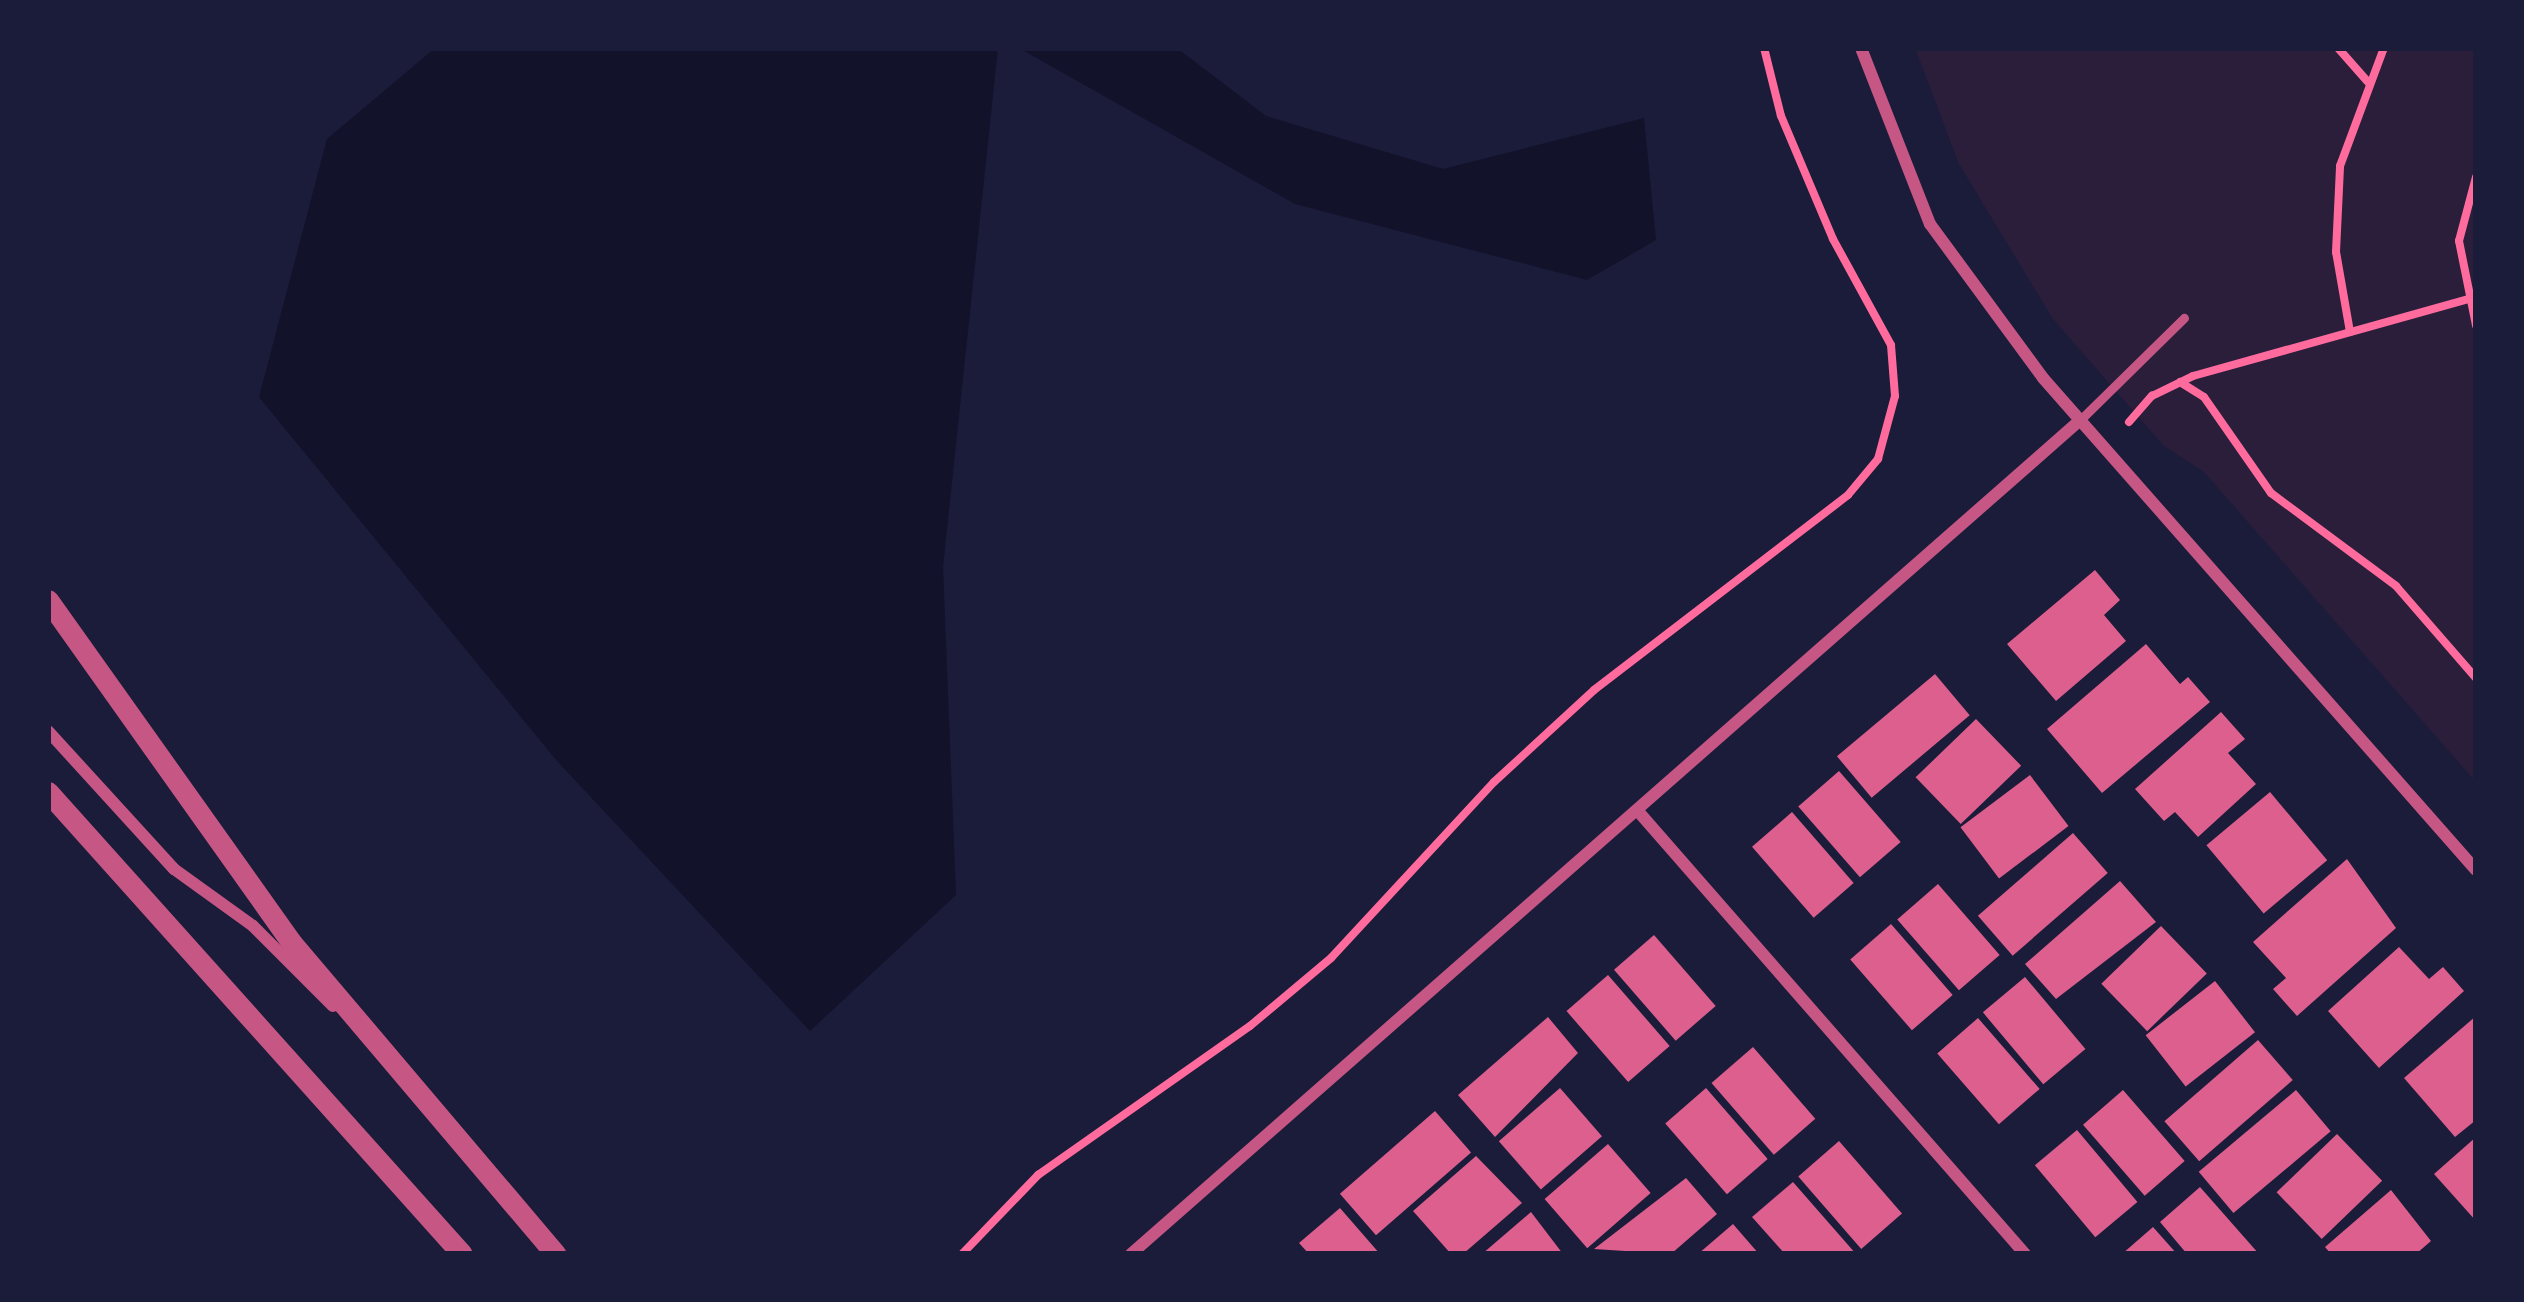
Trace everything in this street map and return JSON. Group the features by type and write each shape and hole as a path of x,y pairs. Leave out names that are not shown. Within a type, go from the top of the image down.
{"street":[{"path":"1861,48 1930,224 2077,423 2476,870"},
{"path":"1131,1254 2077,423"},
{"path":"48,600 376,1049"},
{"path":"48,731 174,869 254,926 376,1049 556,1254"},
{"path":"48,792 462,1254"},
{"path":"1637,810 2025,1254"}],"lane":[{"path":"2077,423 2184,318"}],"path":[{"path":"962,1254 1037,1175 1250,1026 1330,958 1561,721 1831,509 1878,460 1895,396 1892,345 1825,218 1781,116 1764,48"},
{"path":"2338,48 2368,82"},
{"path":"2350,332 2336,209 2341,158 2384,48"},
{"path":"2476,177 2459,242 2476,325"},
{"path":"2129,422 2152,396 2180,382 2470,299"},
{"path":"2180,382 2204,397 2271,493 2396,586 2476,678"}],"shaded area":[{"path":"435,48 998,48 943,567 956,895 810,1031 557,761 259,397 327,139"},
{"path":"1019,48 1177,48 1266,116 1443,169 1644,118 1656,240 1587,280 1295,204"},
{"path":"1915,48 2476,48 2476,782 2204,472 2163,445 2053,319 1959,164"}],"building":[{"path":"2095,570 2120,600 2104,615 2126,641 2056,701 2007,644"},
{"path":"2146,644 2180,684 2188,677 2210,702 2102,793 2047,729"},
{"path":"1935,674 1970,715 1872,798 1837,756"},
{"path":"2221,712 2245,739 2228,753 2256,784 2198,837 2175,812 2164,821 2135,789"},
{"path":"1976,719 2021,766 1961,824 1916,777"},
{"path":"1839,771 1901,842 1860,877 1798,806"},
{"path":"2030,775 2069,826 1999,878 1961,827"},
{"path":"2270,792 2327,860 2264,914 2206,845"},
{"path":"1792,812 1854,883 1814,918 1752,847"},
{"path":"2073,833 2108,873 2013,956 1978,916"},
{"path":"2347,859 2396,928 2297,1016 2273,989 2286,978 2253,942"},
{"path":"2120,881 2156,922 2056,999 2025,964"},
{"path":"1938,884 2000,955 1959,990 1897,919"},
{"path":"1891,924 1953,995 1912,1030 1850,959"},
{"path":"2161,926 2207,973 2147,1031 2101,984"},
{"path":"1654,935 1716,1006 1676,1041 1614,970"},
{"path":"2399,947 2429,979 2443,967 2464,991 2379,1068 2328,1011"},
{"path":"1608,975 1670,1046 1628,1082 1566,1011"},
{"path":"2025,977 2085,1049 2043,1084 1983,1012"},
{"path":"2215,981 2255,1032 2186,1086 2146,1035"},
{"path":"2476,1016 2476,1120 2455,1137 2404,1078"},
{"path":"1548,1017 1578,1053 1495,1137 1458,1095"},
{"path":"1978,1018 2040,1089 1999,1124 1937,1053"},
{"path":"2258,1040 2293,1080 2199,1161 2164,1121"},
{"path":"1753,1047 1815,1119 1774,1155 1711,1083"},
{"path":"1560,1088 1602,1136 1541,1189 1499,1141"},
{"path":"1706,1088 1768,1159 1727,1194 1665,1123"},
{"path":"2123,1090 2185,1161 2145,1196 2083,1125"},
{"path":"2296,1090 2331,1131 2233,1213 2199,1172"},
{"path":"1435,1111 1471,1153 1376,1235 1340,1194"},
{"path":"2077,1130 2137,1202 2095,1237 2035,1165"},
{"path":"2337,1134 2382,1181 2322,1239 2277,1192"},
{"path":"2476,1137 2476,1221 2434,1174"},
{"path":"1839,1141 1902,1213 1861,1249 1798,1176"},
{"path":"1608,1144 1651,1193 1587,1248 1545,1199"},
{"path":"1476,1156 1522,1203 1463,1254 1451,1254 1413,1211"},
{"path":"1686,1178 1717,1214 1671,1254 1594,1249"},
{"path":"1793,1182 1856,1254 1785,1254 1752,1217"},
{"path":"2200,1187 2259,1254 2187,1254 2160,1222"},
{"path":"2391,1190 2431,1241 2416,1254 2331,1254 2325,1247"},
{"path":"1340,1208 1380,1254 1309,1254 1299,1243"},
{"path":"1531,1212 1563,1254 1482,1254"},
{"path":"1733,1224 1759,1254 1698,1254"},
{"path":"2153,1227 2177,1254 2122,1254"}]}
